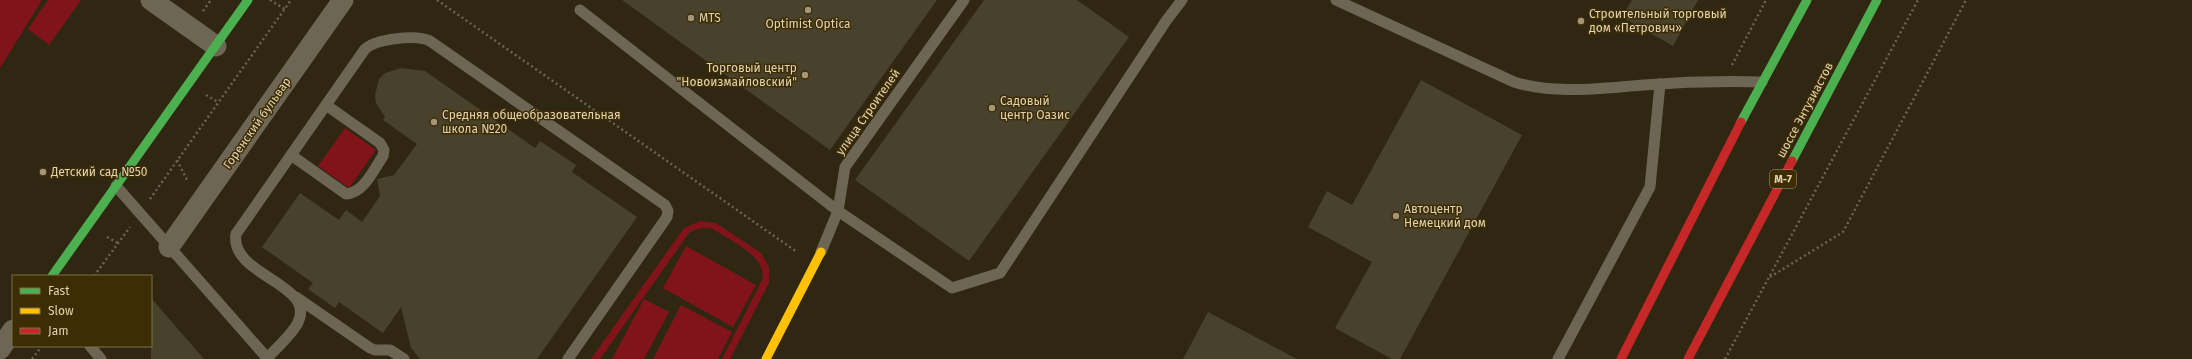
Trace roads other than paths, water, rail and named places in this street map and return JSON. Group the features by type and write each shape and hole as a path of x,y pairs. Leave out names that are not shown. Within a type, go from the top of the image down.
{"main road":[{"path":"53,275 187,83 216,46 248,0"},
{"path":"1621,359 1762,82 1807,0"},
{"name":"шоссе Энтузиастов","path":"1688,359 1877,0"},
{"name":"улица Строителей","path":"766,359 821,252"}],"street":[{"path":"151,0 216,46"},
{"name":"Горенский бульвар","path":"169,247 343,0"},
{"path":"0,349 12,331"}],"lane":[{"name":"улица Строителей","path":"821,252 838,211 845,168 964,0"},
{"path":"580,10 838,211 952,288 1000,273 1166,20 1182,0"},
{"path":"1336,0 1514,82 1533,88 1562,90 1723,81 1762,82"},
{"path":"404,359 390,350 375,350 370,348 249,264 239,251 235,240 236,234 326,105 371,44 380,41 424,38 665,205 668,211 667,217 568,359"},
{"path":"1558,359 1650,187 1660,84"},
{"path":"291,155 346,194 353,194 359,190 383,156 384,150 380,143 326,105"},
{"path":"116,186 267,358 288,338 297,325 300,312 296,297"},
{"path":"91,347 101,359"}],"place":[{"name":"Optimist Optica","path":"808,10"},
{"name":"MTS","path":"691,18"},
{"name":"Строительный торговый дом «Петрович»","path":"1581,21"},
{"name":"Торговый центр \"Новоизмайловский\"","path":"805,75"},
{"name":"Садовый центр Оазис","path":"992,108"},
{"name":"Средняя общеобразовательная школа №20","path":"434,122"},
{"name":"Детский сад №50","path":"43,172"},
{"name":"Автоцентр Немецкий дом","path":"1396,216"}]}
